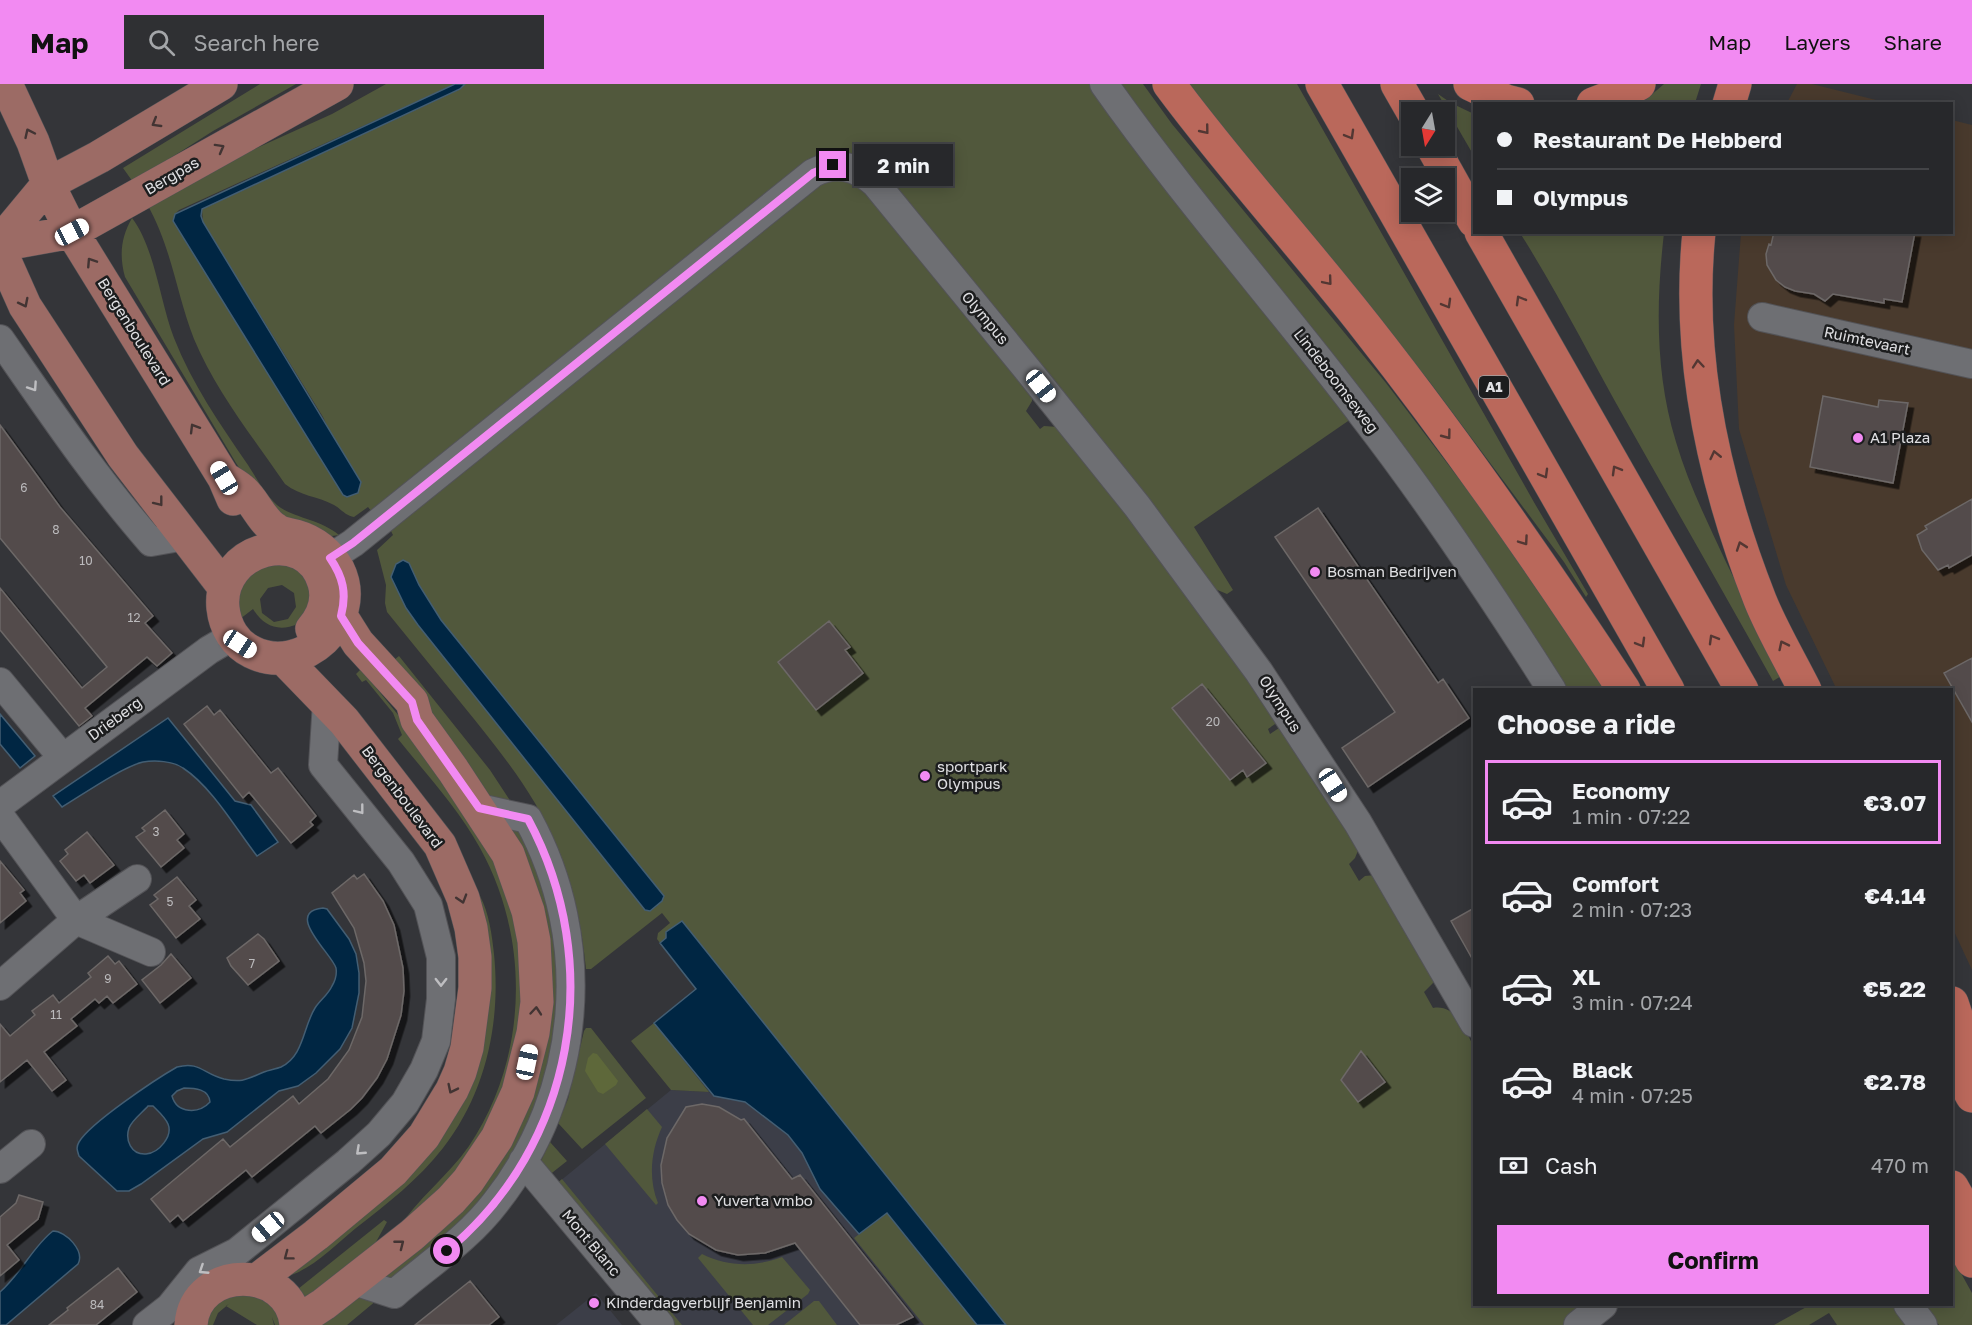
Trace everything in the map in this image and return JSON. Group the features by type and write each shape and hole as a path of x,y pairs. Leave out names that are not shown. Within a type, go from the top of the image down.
{"highway":[{"path":"1169,84 1380,345 1490,493 1560,592 1623,688"},
{"name":"A1","path":"1322,84 1667,688"},
{"path":"1397,84 1407,102"},
{"path":"1470,84 1510,102"},
{"path":"1598,102 1639,84"},
{"path":"1730,102 1735,84"},
{"path":"1438,156 1473,219"},
{"path":"1482,234 1741,688"},
{"path":"1699,234 1695,290 1697,344 1700,376 1716,461 1731,517 1760,601 1804,688"},
{"path":"1953,1006 1972,1063"},
{"path":"1953,1062 1972,1096"},
{"path":"1953,1188 1972,1222"},
{"path":"1953,1228 1972,1261"}],"main road":[{"name":"Bergenboulevard","path":"6,84 33,142 48,184 72,232 224,478 233,500 277,542"},
{"name":"Bergpas","path":"0,244 48,184 99,157 221,84"},
{"name":"Bergpas","path":"0,244 72,232 337,84"},
{"path":"0,250 25,306 80,392 123,456 225,587"},
{"path":"277,542 282,549 323,561 337,568 343,586 344,604 308,651 283,658 269,658 252,652 240,644 233,636 224,617 223,601 225,587 237,565 277,542"},
{"path":"233,636 250,634 279,642 291,641 325,626"},
{"path":"191,1325 202,1297 223,1282 235,1279 257,1280 272,1286 281,1293 291,1307 296,1323 354,1281 432,1218 468,1181 501,1131 518,1092 533,1033 537,1002 534,941 528,911 508,854 479,808 417,720 401,710 325,626"},
{"name":"Bergenboulevard","path":"257,1280 393,1171 424,1136 452,1090 460,1072 467,1048 475,988 475,957 471,928 463,898 441,845 344,721 283,658"}],"street":[{"name":"Lindeboomseweg","path":"1104,84 1178,183 1365,417 1441,520 1551,688"},
{"name":"Olympus","path":"323,561 353,543 813,173 833,165 854,169 875,183 1006,342 1137,506 1191,578 1259,672 1358,822 1473,1021"},
{"name":"Ruimtevaart","path":"1762,317 1972,364"},
{"path":"0,339 54,417 127,515 151,542 185,536"},
{"name":"Drieberg","path":"0,805 209,650 233,636"},
{"path":"0,682 62,757"},
{"path":"147,1325 170,1307 200,1271 231,1257 379,1134 405,1102 424,1070 436,1041 441,999 441,957 428,905 400,862 323,765 327,702"},
{"path":"354,1281 394,1294 472,1230 495,1203 535,1140 552,1101 565,1053 570,1004 567,931 551,868 528,819 479,808"},
{"path":"0,816 76,920 151,952"},
{"path":"0,986 76,920 137,879"},
{"path":"0,1169 31,1144"},
{"name":"Mont Blanc","path":"523,1161 660,1325"},
{"path":"316,1235 317,1186"},
{"path":"1578,1325 1602,1306"},
{"path":"1909,1306 1923,1325"}],"shaded area":[{"path":"1797,84 1812,84 1884,102 1788,102"},
{"path":"1953,120 1972,125 1972,970 1953,929 1953,688 1836,688 1786,585 1739,429 1734,325 1741,234 1953,234"},
{"name":"Yuverta vmbo","path":"671,1090 709,1092 714,1096 745,1102 788,1135 802,1153 820,1189 859,1234 887,1213 977,1325 676,1325 559,1182"},
{"name":"Kinderdagverblijf Benjamin","path":"596,1293 622,1325 556,1325"}],"green space":[{"path":"260,84 296,84 213,131 133,182 123,168"},
{"path":"386,84 455,84 179,210 175,214 174,221 343,495 347,497 358,493 323,417 203,222 202,209 460,89 465,84 1092,84 1351,419 1194,527 1233,590 1227,594 1215,589 856,157 372,512 368,507 354,517 351,516 334,505 285,484 236,414 213,377 194,339 168,254 147,204 204,172 332,114"},
{"path":"1116,84 1143,84 1172,124 1386,383 1479,505 1605,688 1562,688"},
{"path":"1183,84 1297,84 1588,594 1586,597 1564,562 1429,381"},
{"path":"1664,84 1701,84 1695,102 1643,102"},
{"path":"1438,94 1450,102 1443,102"},
{"path":"1455,105 1473,114 1473,154 1455,123"},
{"name":"sportpark Olympus","path":"830,177 860,184 1032,394 1032,401 1026,411 1040,429 1044,426 1058,427 1153,546 1278,722 1268,729 1270,734 1282,726 1359,848 1355,858 1349,864 1359,881 1365,876 1375,875 1435,978 1424,992 1433,1008 1448,1010 1454,1014 1467,1033 1473,1045 1473,1306 1594,1306 1570,1325 991,1325 666,938 660,943 657,939 658,933 670,923 662,913 591,969 586,969 580,923 569,878 541,814 521,781 498,750 387,612 386,585 377,550 393,535 390,529","holes":["419,585 443,623 657,906 650,911 645,910 418,625"]},
{"path":"132,218 140,230 152,260 169,324 181,355 217,419 276,504 288,512 325,526 339,535 325,537 268,511 236,463 125,277 122,246 125,232"},
{"path":"1521,234 1664,234 1659,338 1669,416 1698,502 1781,676 1773,681 1561,302"},
{"path":"285,564 302,573 313,596 298,624 284,628 272,626 262,620 253,609 240,619 238,612 241,585 263,565","holes":["282,585 294,593 296,607 288,619 274,622 262,613 260,599 268,588"]},
{"path":"399,656 490,770 511,802 490,797 388,665"},
{"path":"361,669 436,762 514,884 527,1032 478,1157 398,1229 461,1157 489,1112 503,1075 512,1037 516,998 514,960 508,921 497,884 480,848 452,805 398,739 402,735 393,713 366,680 362,682 356,674"},
{"path":"499,823 519,825 547,896 560,982 550,1067 518,1148 466,1218 394,1280 371,1275 436,1223 539,1033"},
{"path":"463,874 480,896 486,910 490,924 496,980 492,1031 487,1056 470,1104 458,1127 443,1148 413,1181 322,1257 295,1274 285,1277 332,1229 474,1044"},
{"path":"654,1023 709,1092 671,1090 631,1041"},
{"path":"586,1028 591,1028 646,1098 582,1149 558,1123 568,1099"},
{"path":"593,1053 597,1054 618,1081 603,1094 598,1092 585,1071 588,1058"},
{"path":"647,1109 662,1127 655,1145 652,1165 653,1184 658,1203 656,1205 605,1144"},
{"path":"550,1142 567,1161 548,1176 539,1165"},
{"path":"562,1179 682,1325 667,1325 555,1185"},
{"path":"887,1213 977,1325 924,1325 854,1238"},
{"path":"384,1220 387,1222 371,1251 310,1309 293,1293"},
{"path":"702,1254 722,1261 742,1264 762,1263 782,1257 810,1290 768,1325 753,1325 698,1258"},
{"path":"1953,1259 1972,1293 1972,1325 1939,1325 1922,1306 1953,1306"},
{"path":"235,1292 271,1301 283,1325 275,1325 272,1317 274,1325 257,1325 226,1306 218,1313 213,1325 205,1325 213,1306"},
{"path":"350,1295 377,1300 347,1325 311,1325"},
{"path":"814,1301 819,1301 837,1325 784,1325"},
{"path":"1808,1306 1900,1306 1913,1325 1837,1325 1829,1313 1809,1325 1774,1325"}],"water":[{"path":"455,84 465,84 460,89 202,209 203,222 361,482 358,493 347,497 343,495 173,221 175,214"},
{"path":"403,560 409,563 419,585 441,620 664,896 662,901 650,911 645,910 406,608 391,577 396,564"},
{"path":"0,714 35,756 20,768 0,744"},
{"path":"168,718 235,801 251,805 278,842 257,856 204,786 183,768 169,762 148,761 134,765 113,775 62,807 53,796"},
{"path":"327,909 349,939 356,954 359,993 352,1028 340,1049 316,1073 298,1086 279,1091 227,1132 203,1139 129,1191 117,1191 79,1156 77,1149 77,1145 86,1134 109,1113 177,1067 196,1067 217,1077 241,1080 281,1067 289,1062 299,1049 311,1016 330,989 336,975 333,962 308,925 308,917 312,911","holes":["184,1088 204,1092 210,1102 200,1109 183,1109 178,1106 172,1096","148,1106 153,1106 165,1119 169,1129 167,1139 156,1151 141,1154 130,1146 128,1133 133,1122"]},
{"path":"682,921 1006,1325 977,1325 887,1213 859,1234 820,1189 802,1153 788,1135 745,1102 714,1096 654,1023 696,989 660,943 666,938 666,932"},
{"path":"53,1231 63,1234 77,1248 78,1264 6,1325 0,1325 0,1292 39,1244"}],"building":[{"path":"1774,234 1915,234 1902,302 1884,299 1884,303 1833,294 1825,301 1814,294 1785,287 1776,280 1767,265 1766,254 1769,244 1771,245"},
{"name":"A1 Plaza","path":"1823,396 1878,407 1879,400 1908,403 1893,483 1810,467"},
{"path":"0,425 60,507 153,616 145,623 172,653 157,666 147,657 85,708 92,716 79,726 0,630 0,588 82,688 107,667 0,538"},
{"path":"1972,499 1972,555 1949,568 1948,565 1938,570 1922,550 1917,535 1927,529 1925,526"},
{"path":"1318,508 1438,683 1443,679 1469,718 1368,787 1342,748 1395,712 1275,537"},
{"path":"829,621 850,647 845,650 863,673 816,710 778,662"},
{"path":"1972,658 1972,722 1953,688 1944,673"},
{"path":"1202,684 1266,763 1247,777 1243,770 1230,780 1172,708"},
{"path":"207,706 214,715 220,710 271,773 278,768 316,816 310,822 313,825 291,843 249,792 243,798 184,724"},
{"path":"165,810 184,834 177,840 184,848 161,867 136,837 145,831 142,828"},
{"path":"87,832 114,865 90,883 84,875 76,881 60,861 68,854 65,850"},
{"path":"0,861 24,890 20,893 26,901 0,923"},
{"path":"364,874 383,901 394,925 403,968 404,991 401,1015 387,1059 377,1078 351,1109 321,1133 315,1126 252,1177 246,1170 183,1221 178,1215 170,1222 151,1199 223,1139 230,1147 293,1096 299,1104 328,1079 349,1050 362,1017 366,981 364,963 354,928 332,893 354,875 357,879"},
{"path":"177,877 196,900 189,906 200,919 176,938 150,905 158,899 154,895"},
{"path":"1473,909 1473,960 1451,921"},
{"path":"258,934 279,961 248,985 227,958"},
{"path":"171,954 191,978 160,1003 142,980"},
{"path":"108,956 115,964 119,961 137,984 113,1003 107,996 99,1003 95,999 71,1019 77,1026 44,1052 66,1080 52,1091 27,1060 0,1082 0,1024 10,1036 35,1015 32,1011 53,995 59,1003 91,977 88,973"},
{"path":"1361,1051 1385,1082 1358,1102 1341,1080"},
{"path":"702,1104 719,1107 741,1120 744,1119 792,1179 800,1175 913,1317 896,1325 860,1325 795,1243 765,1253 738,1255 716,1250 689,1234 668,1205 662,1183 661,1165 667,1138 686,1107"},
{"path":"19,1195 43,1202 38,1219 7,1245 19,1260 0,1276 0,1217 16,1203"},
{"path":"118,1268 137,1292 96,1325 49,1325 68,1310 67,1308"},
{"path":"470,1281 499,1317 489,1325 415,1325"}],"place":[{"name":"A1 Plaza","path":"1858,438"},
{"name":"Bosman Bedrijven","path":"1315,572"},
{"name":"sportpark Olympus","path":"925,776"},
{"name":"Yuverta vmbo","path":"702,1201"},
{"name":"Kinderdagverblijf Benjamin","path":"594,1303"}],"route":[{"path":"447,1251 472,1230 508,1185 535,1140 552,1101 569,1028 570,974 567,931 551,868 528,819 479,808 417,720 412,702 358,643 341,616 344,604 342,579 330,558 353,543 813,173 833,165"}]}
